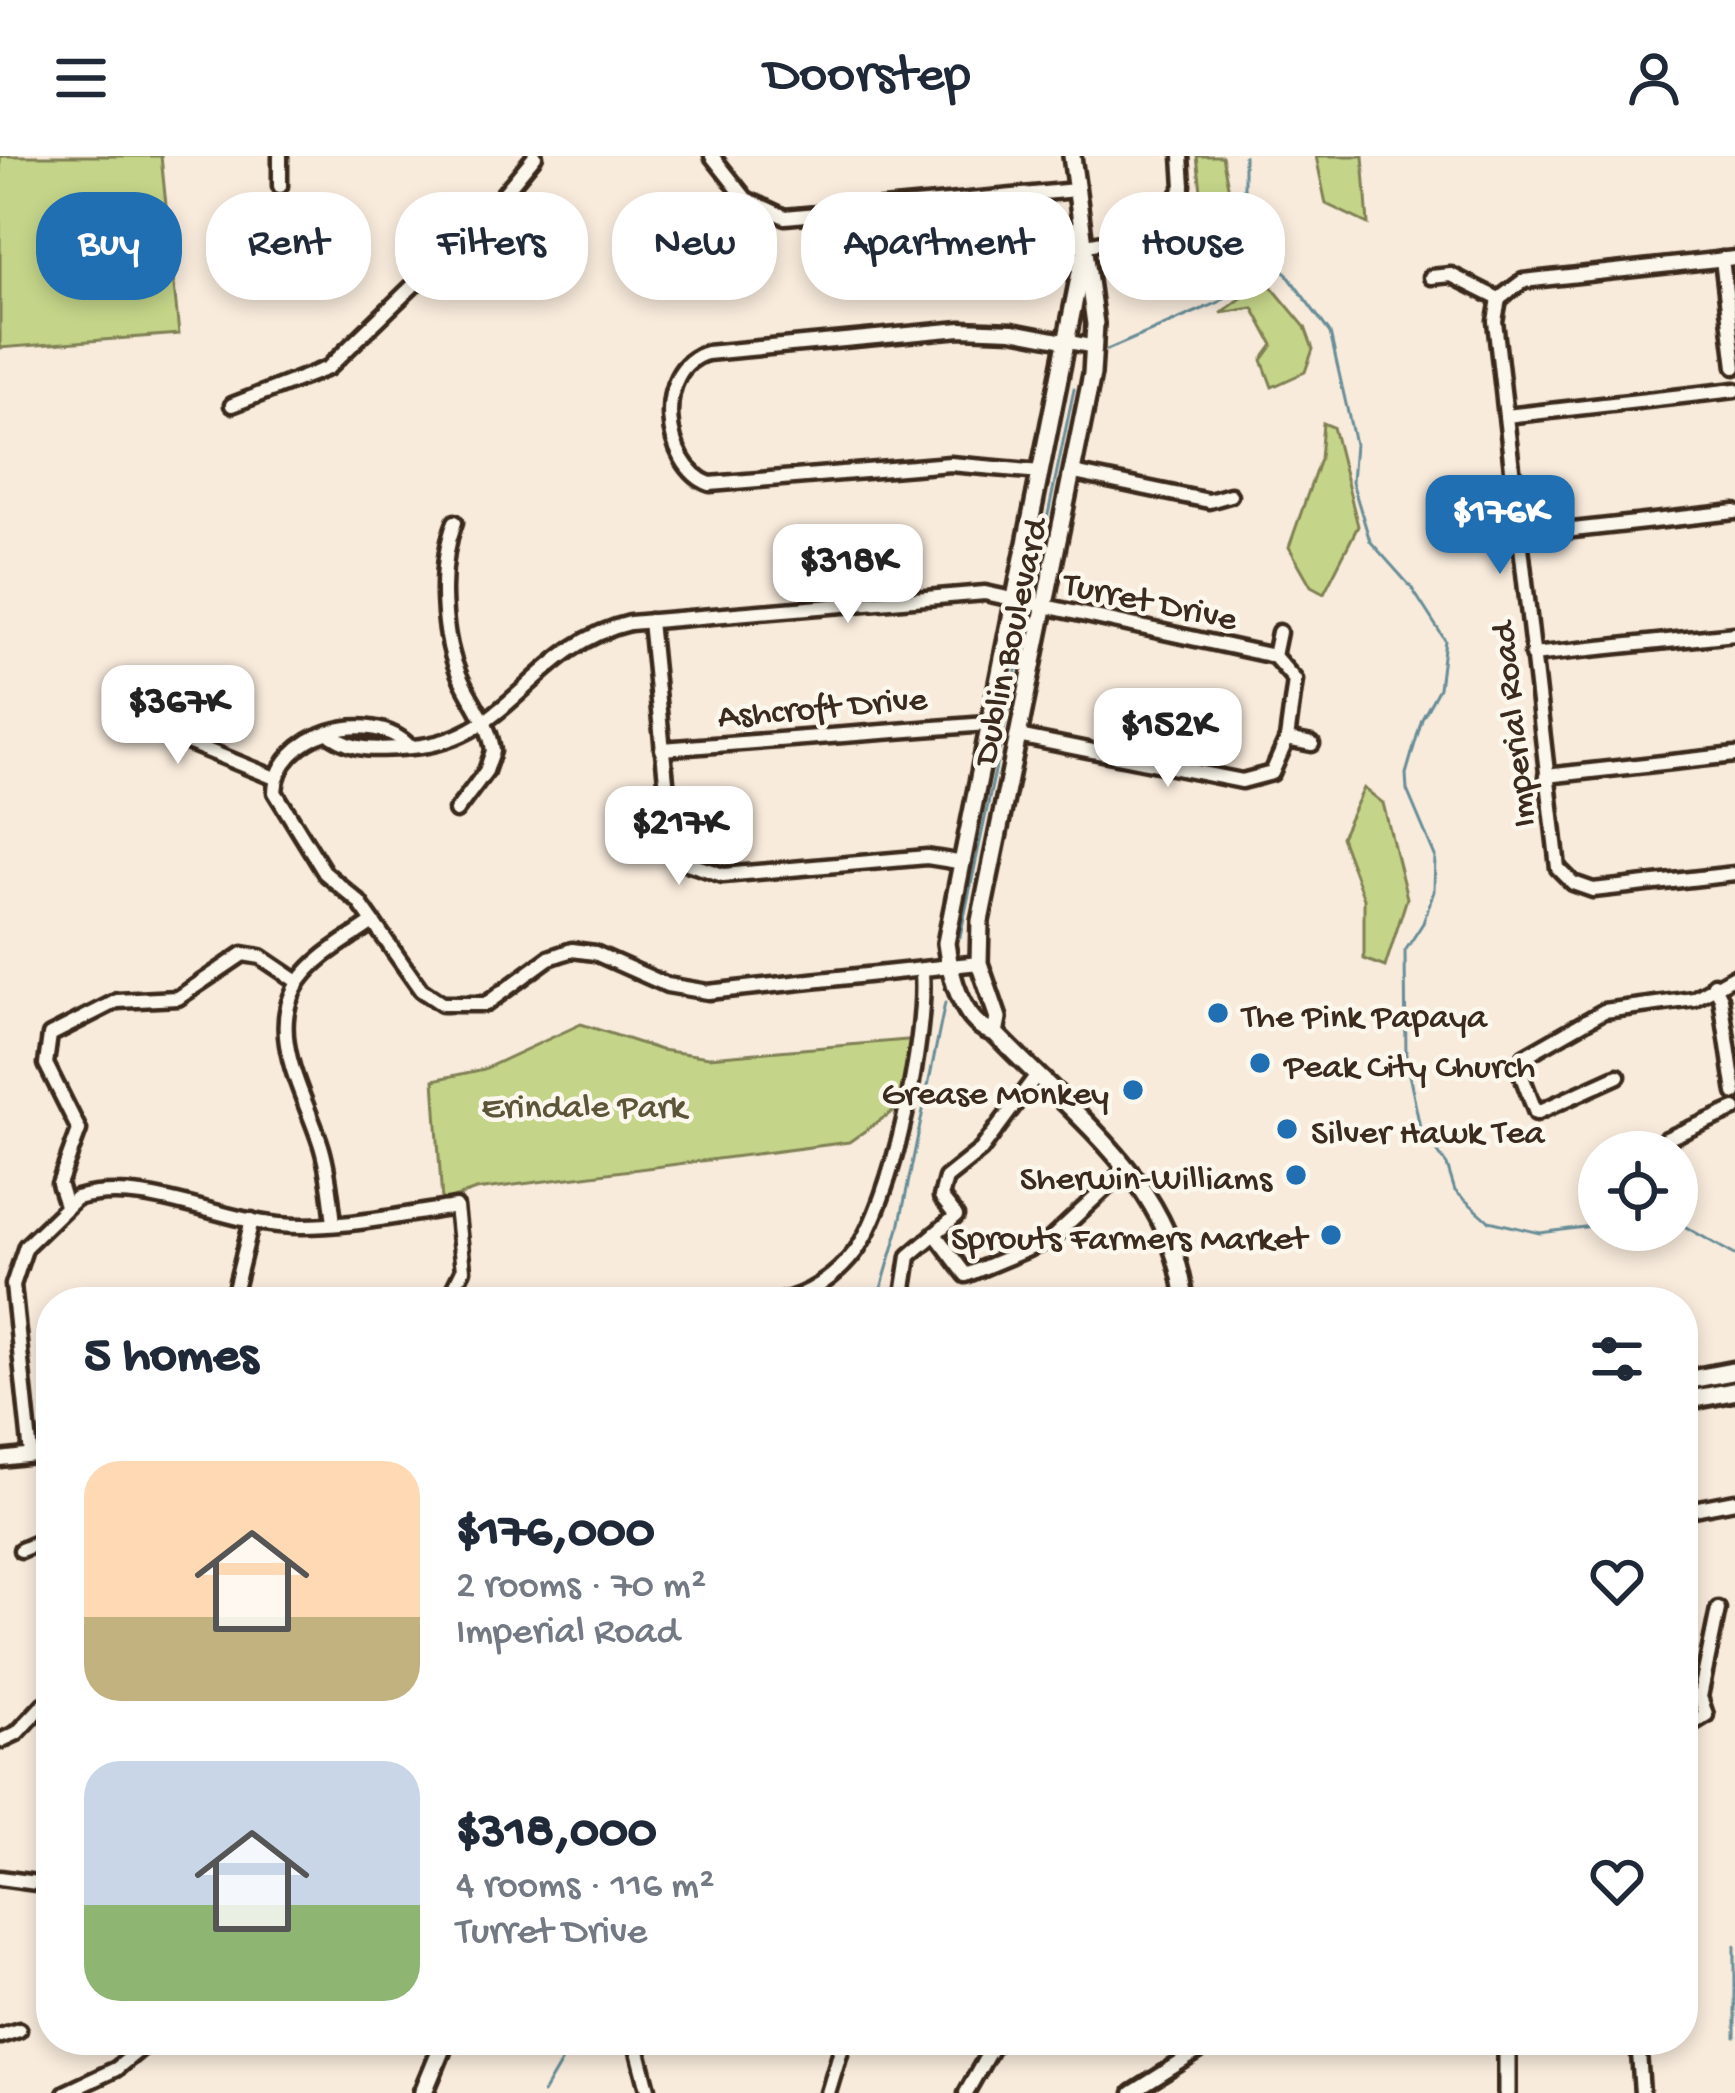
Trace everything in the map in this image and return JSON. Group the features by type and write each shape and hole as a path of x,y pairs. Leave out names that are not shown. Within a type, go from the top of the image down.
{"highway":[{"path":"1698,1378 1735,1371"},
{"path":"1698,1398 1735,1391"},
{"path":"423,2093 439,2055"}],"main road":[{"name":"Dublin Boulevard","path":"1072,156 1082,252 946,925 949,969 978,1024 995,1034 1150,1195 1173,1237 1182,1287"},
{"name":"Dublin Boulevard","path":"995,1034 998,1018 979,963 980,921 1074,473 1095,347 1089,267 1082,252"},
{"path":"1507,2055 1507,2093"}],"street":[{"path":"280,156 280,186"},
{"path":"232,405 328,368 487,214 535,156"},
{"path":"712,156 746,199 785,217 1076,190"},
{"path":"1082,252 1159,231 1183,186 1180,156"},
{"path":"1431,277 1450,275 1499,299 1523,280 1728,258 1735,367"},
{"name":"Imperial Road","path":"1499,299 1495,321 1555,859 1573,883 1593,890 1735,874"},
{"path":"1041,472 950,464 710,484 683,467 674,422 674,380 687,362 706,352 961,329 1095,347"},
{"path":"1507,416 1735,390"},
{"path":"1074,473 1209,501 1230,495"},
{"path":"1519,536 1735,512"},
{"path":"454,522 446,570 451,640 460,678 493,744 490,762 456,811"},
{"name":"Turret Drive","path":"332,736 369,750 441,746 484,724 535,673 594,635 650,621 954,592 1014,598 1274,656 1294,680 1287,739"},
{"path":"650,621 672,841 684,862 704,873 927,857 958,862"},
{"name":"Turret Drive","path":"1274,656 1280,632"},
{"path":"1532,655 1735,634"},
{"path":"124,703 131,719 275,778"},
{"name":"Ashcroft Drive","path":"662,749 987,724"},
{"path":"410,747 394,733 370,727 302,744 275,778 278,802 314,859 373,922 421,990 456,1007 471,1008 499,998 549,958 572,950 595,953 667,985 708,992 922,973 979,963"},
{"path":"1018,736 1242,781 1272,773 1287,739 1312,744"},
{"path":"1546,776 1735,754"},
{"path":"334,1223 322,1148 286,1042 287,1013 298,982 323,955 373,922"},
{"path":"66,1204 59,1184 80,1130 46,1064 46,1043 56,1028 117,1001 178,998 243,954 261,957 298,982"},
{"path":"810,1287 829,1278 854,1253 872,1221 920,1039 922,973"},
{"path":"1618,1076 1536,1114 1518,1066 1525,1056 1604,1011 1694,999 1735,976"},
{"path":"1714,984 1721,998 1735,1094"},
{"path":"904,1287 909,1256 956,1216 940,1197 946,1178 966,1167 1036,1076"},
{"path":"1685,1131 1735,1109"},
{"path":"935,1234 966,1275 1050,1240 1126,1169"},
{"path":"31,1455 7,1285 26,1246 66,1204 86,1195 165,1199 252,1220 334,1223 456,1207 463,1270 454,1287"},
{"path":"236,1287 252,1220"},
{"path":"0,1459 36,1454"},
{"path":"1698,1508 1735,1501"},
{"path":"21,1550 36,1544"},
{"path":"1698,1721 1704,1719 1700,1697 1718,1609"},
{"path":"0,1741 17,1733 36,1713"},
{"path":"0,1878 36,1883"},
{"path":"0,2036 19,2030"},
{"path":"65,2093 116,2069 133,2055"},
{"path":"639,2055 649,2093"},
{"path":"828,2093 839,2055"},
{"path":"966,2093 988,2055"},
{"path":"1132,2093 1192,2055"},
{"path":"1639,2055 1642,2093"}],"green space":[{"path":"0,156 161,156 165,192 36,192 36,300 176,300 179,334 0,348"},
{"path":"1197,156 1222,156 1229,192 1201,192"},
{"path":"1316,156 1363,156 1368,224 1326,204"},
{"path":"1239,300 1283,300 1305,327 1313,349 1305,372 1272,387 1262,360 1273,345 1253,308 1221,313"},
{"path":"1323,423 1333,427 1358,526 1324,593 1311,586 1289,547 1320,459"},
{"path":"1364,788 1383,803 1407,898 1385,967 1364,959 1364,899 1341,837"},
{"name":"Erindale Park","path":"581,1024 661,1050 709,1057 919,1039 906,1102 849,1142 476,1190 442,1202 434,1080 484,1069"}],"waterway":[{"path":"1244,156 1244,199 1275,258 1330,333 1355,444 1352,482 1370,541 1411,587 1445,640 1439,688 1422,719 1406,774 1407,790 1435,856 1434,891 1423,923 1405,951 1406,1060 1420,1127 1447,1165 1455,1191 1489,1221 1540,1233 1578,1228"},
{"path":"1107,350 1222,300"},
{"path":"1032,592 1074,389"},
{"path":"960,937 1028,614"},
{"path":"881,1287 899,1228 945,1003"},
{"path":"1698,1234 1735,1255"},
{"path":"1735,1945 1735,2037"},
{"path":"543,2093 565,2055"}],"place":[{"name":"The Pink Papaya","path":"1218,1013"},
{"name":"Peak City Church","path":"1260,1063"},
{"name":"Grease Monkey","path":"1133,1090"},
{"name":"Silver Hawk Tea","path":"1287,1129"},
{"name":"Sherwin-Williams","path":"1296,1175"},
{"name":"Sprouts Farmers Market","path":"1331,1235"}]}
